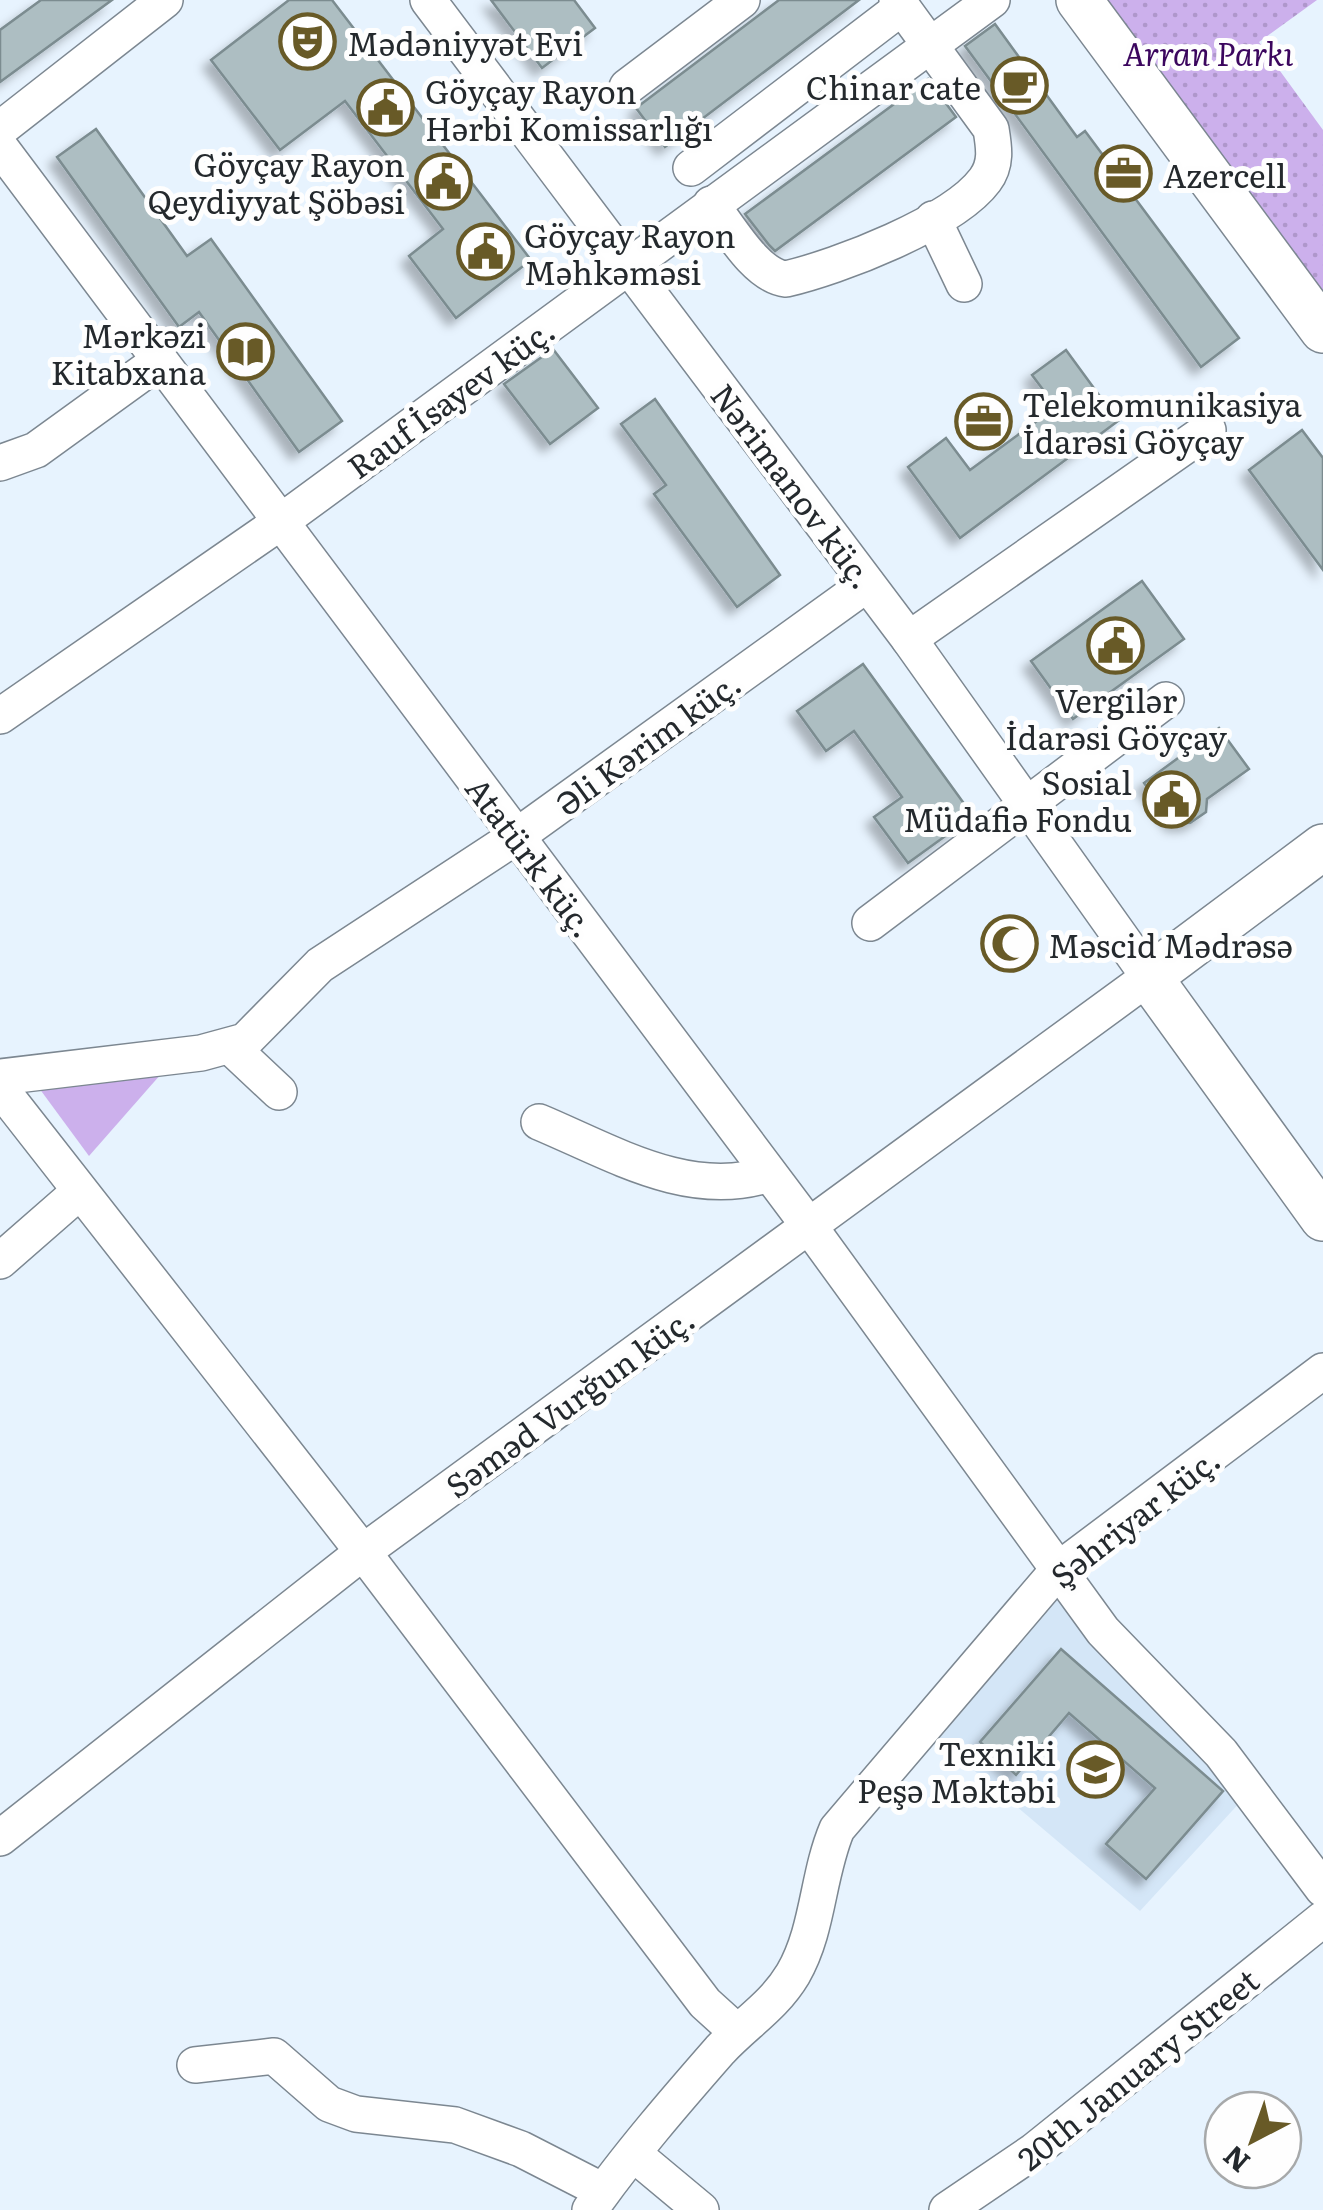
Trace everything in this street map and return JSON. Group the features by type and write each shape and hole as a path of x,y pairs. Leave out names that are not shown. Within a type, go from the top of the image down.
{"main road":[{"path":"1079,0 1323,330"},
{"path":"1323,848 1149,977 1323,1218"}],"street":[{"path":"0,129 164,0"},
{"name":"Nərimanov küç.","path":"428,0 909,640 1149,977"},
{"path":"627,87 742,0"},
{"name":"Rauf İsayev küç.","path":"0,716 279,523 992,0"},
{"path":"691,168 899,4 991,129 996,154 985,180 953,209 786,280 776,278 761,266 711,204"},
{"name":"Atatürk küç.","path":"0,146 809,1226 1103,1632 1222,1753 1323,1889"},
{"path":"933,219 964,284"},
{"path":"0,464 36,450 160,361"},
{"path":"909,640 1208,430"},
{"name":"Əli Kərim küç.","path":"232,1048 245,1041 320,965 517,836 867,584"},
{"path":"870,923 1166,700"},
{"name":"Səməd Vurğun küç.","path":"0,1838 363,1552 1149,977"},
{"path":"0,1077 232,1048 278,1092"},
{"path":"0,1088 363,1552 705,2003 737,2032"},
{"path":"539,1122 664,1174 738,1184 769,1174"},
{"path":"0,1261 79,1192"},
{"name":"Şəhriyar küç.","path":"596,2200 737,2032 773,2004 810,1941 826,1855 837,1828 1058,1570 1323,1371"},
{"name":"20th January Street","path":"947,2210 1034,2151 1323,1919"},
{"path":"194,2065 274,2056 329,2104 356,2114 455,2125 521,2149 596,2200"},
{"path":"635,2155 701,2210"}],"shaded area":[{"name":"Texniki Peşə Məktəbi","path":"1059,1598 1243,1799 1140,1911 938,1740"}],"green space":[{"name":"Arran Parkı","path":"1105,0 1317,0 1259,42 1323,130 1323,294"},
{"path":"161,1074 89,1156 39,1088"}],"building":[{"path":"41,0 112,0 0,82 0,30"},
{"path":"289,0 332,0 531,260 456,318 409,256 443,229 345,101 280,150 211,60"},
{"path":"491,0 574,0 595,28 542,68"},
{"path":"779,0 859,0 665,147 636,108"},
{"path":"995,24 1077,137 1085,131 1239,338 1201,367 965,46"},
{"path":"928,79 956,117 775,251 745,214"},
{"path":"96,129 187,256 211,239 342,421 299,452 199,312 179,327 57,157"},
{"path":"553,349 598,408 550,444 504,384"},
{"path":"1066,350 1118,421 960,538 908,467 946,438 970,470 1056,407 1032,375"},
{"path":"655,399 780,575 737,607 654,494 666,485 621,424"},
{"path":"1302,430 1323,458 1323,570 1249,470"},
{"path":"1142,581 1184,639 1073,719 1031,661"},
{"path":"863,664 973,816 908,863 874,817 902,797 854,731 826,751 797,711"},
{"path":"1219,728 1249,769 1207,799 1206,812 1190,823 1174,823 1144,783"},
{"path":"1061,1649 1223,1791 1146,1879 1106,1844 1155,1788 1069,1713 1016,1775 980,1742"}],"place":[{"name":"Mədəniyyət Evi","path":"308,42"},
{"name":"Chinar cate","path":"1020,86"},
{"name":"Göyçay Rayon Hərbi Komissarlığı","path":"386,108"},
{"name":"Azercell","path":"1124,174"},
{"name":"Göyçay Rayon Qeydiyyat Şöbəsi","path":"444,181"},
{"name":"Göyçay Rayon Məhkəməsi","path":"485,252"},
{"name":"Mərkəzi Kitabxana","path":"245,352"},
{"name":"Telekomunikasiya İdarəsi Göyçay","path":"983,421"},
{"name":"Vergilər İdarəsi Göyçay","path":"1116,645"},
{"name":"Sosial Müdafiə Fondu","path":"1171,799"},
{"name":"Məscid Mədrəsə","path":"1009,944"},
{"name":"Texniki Peşə Məktəbi","path":"1095,1770"}]}
